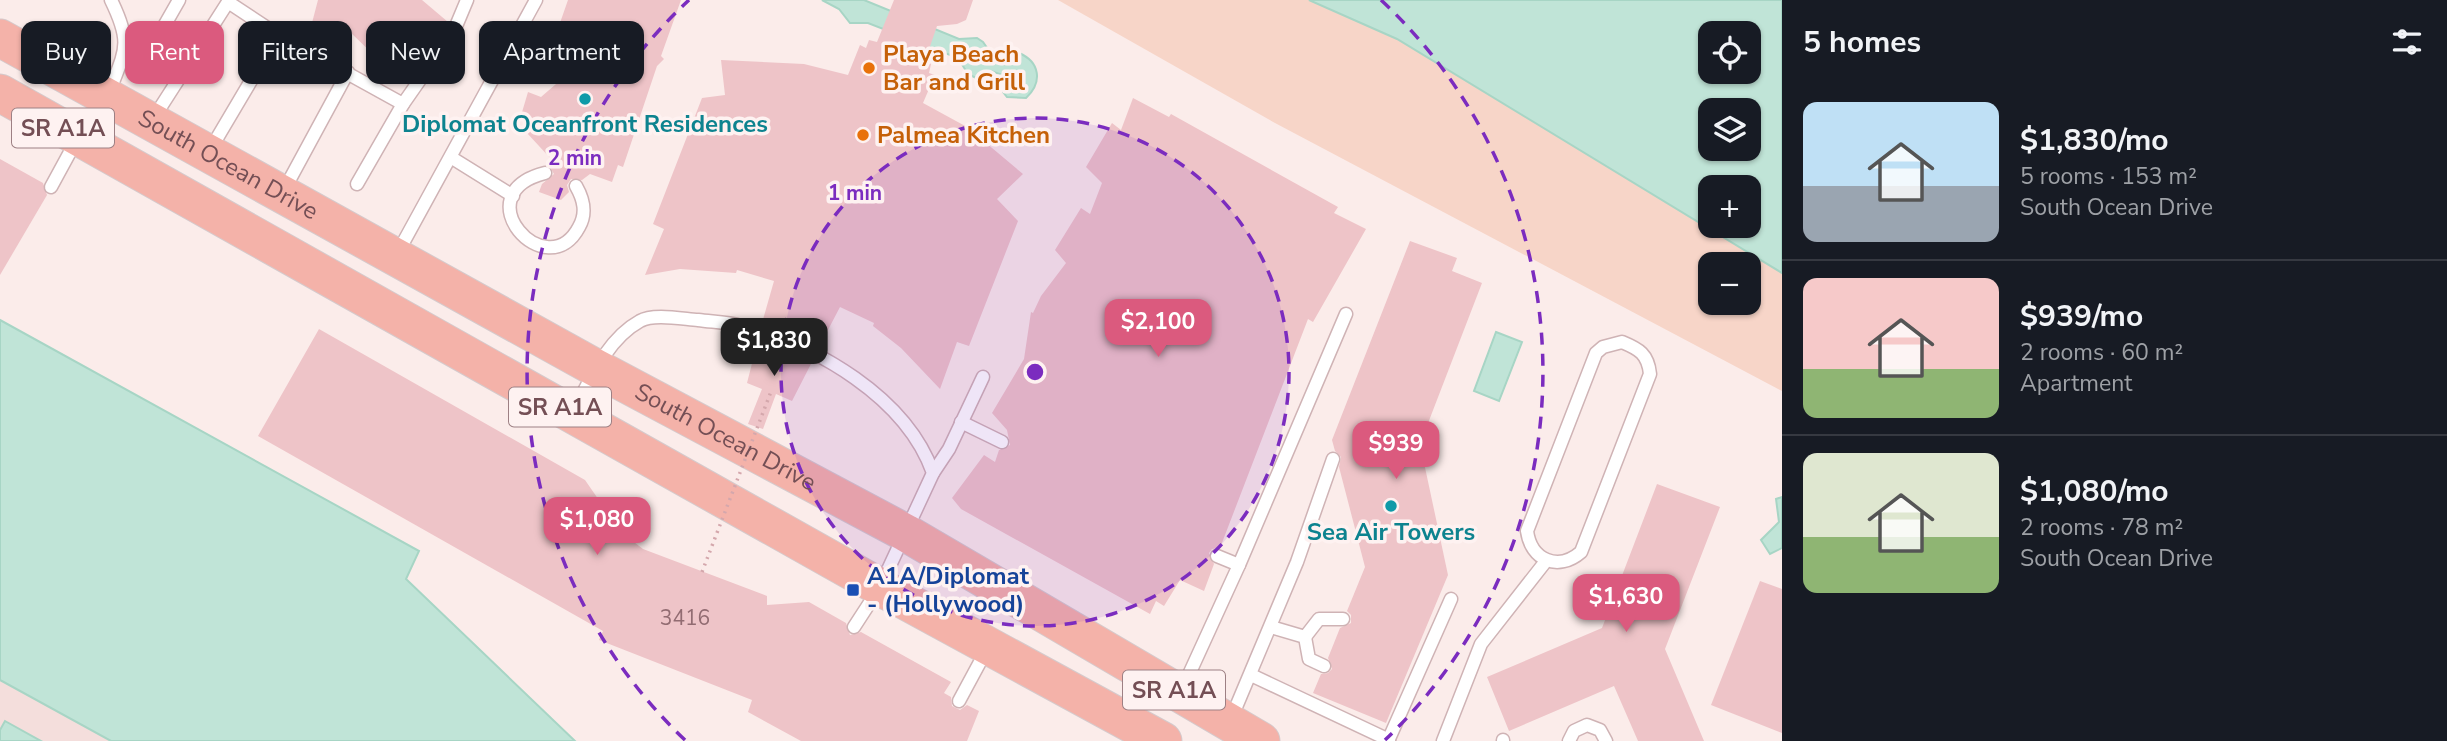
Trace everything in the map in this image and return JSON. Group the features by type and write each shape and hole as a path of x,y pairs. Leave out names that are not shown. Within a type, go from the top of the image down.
{"main road":[{"name":"South Ocean Drive","path":"0,38 596,368 906,533 1261,741"},
{"name":"South Ocean Drive","path":"0,93 880,587 1161,741"},
{"path":"240,228 301,235 321,230 331,222"}],"lane":[{"path":"111,0 125,29"},
{"path":"167,21 179,0"},
{"path":"357,184 402,104 454,31 467,0"},
{"path":"395,257 537,0"},
{"path":"151,122 228,1 257,21"},
{"path":"107,97 124,52 125,41"},
{"path":"352,74 402,104"},
{"path":"208,153 249,84"},
{"path":"282,194 342,84"},
{"path":"51,187 78,136"},
{"path":"452,158 513,196"},
{"path":"545,173 529,177 513,196 511,219 524,239 535,245 558,245 577,231 583,220 584,208 576,186"},
{"path":"1180,694 1239,565 1346,314"},
{"path":"572,414 596,368 617,340 641,319 681,318 740,326 827,359 894,408 923,447 933,474"},
{"path":"1622,342 1639,349 1649,365 1650,374 1581,552 1565,562 1546,561 1532,549 1527,531 1596,353 1603,347 1622,342"},
{"path":"854,627 880,587 933,474 983,377"},
{"path":"961,422 1002,442"},
{"path":"1229,722 1271,626 1333,459"},
{"path":"1217,556 1239,565"},
{"path":"1443,741 1481,644 1546,561"},
{"path":"1251,675 1388,741 1421,652 1438,633 1451,599"},
{"path":"1324,666 1309,659 1305,637 1319,619 1343,620"},
{"path":"1271,626 1305,637"},
{"path":"959,701 988,646"},
{"path":"1569,741 1574,731 1587,725 1600,730 1606,741"}],"path":[{"path":"702,572 772,389"}],"shaded area":[{"path":"822,0 864,0 959,39 977,38 990,52 998,55 1019,53 1035,67 1035,85 1026,98 1007,97 1003,92 1004,84 1000,74 991,71 978,79 968,74 958,58 868,23 850,23 839,9"},
{"path":"1309,0 1782,0 1782,273 1761,260 1761,252 1747,252 1724,238 1761,238 1761,175 1698,175 1698,222 1397,39"},
{"path":"0,320 419,551 406,579 575,741 111,741 0,680"},
{"path":"1496,332 1522,342 1499,401 1474,391"},
{"path":"1782,497 1782,548 1770,554 1761,540 1779,522 1776,499"},
{"path":"0,680 111,741 0,741"},
{"path":"5,721 41,741 0,741 0,730"}],"sand":[{"path":"1058,0 1309,0 1397,39 1698,222 1698,238 1724,238 1747,252 1698,252 1698,315 1761,315 1761,260 1782,273 1782,391 1275,123"}],"building":[{"path":"318,0 422,0 447,21 366,21 366,47 352,34 352,21 312,21"},
{"name":"Diplomat Oceanfront Residences","path":"568,0 681,0 661,56 664,59 657,66 623,167 618,165 612,182 590,174 582,180 571,179 567,185 569,192 561,200 539,192 542,184 554,174 549,165 551,159 527,133 531,123 520,119 528,92 541,97 556,84 644,84 644,21 561,21"},
{"path":"894,0 973,0 966,20 937,26 925,61 931,64 929,73 935,75 923,103 967,127 1023,174 997,199 1018,221 969,346 957,342 940,389 901,348 873,326 874,323 840,307 819,347 762,323 774,281 737,270 736,273 680,269 645,275 664,229 653,224 702,98 725,95 721,60 804,64 848,75 860,45 866,48 869,40 877,42"},
{"path":"1133,98 1169,117 1171,114 1338,207 1334,213 1366,229 1313,322 1308,319 1220,548 1212,549 1209,553 1214,564 1204,591 1180,580 1164,606 1156,601 1150,614 961,509 952,498 984,455 995,462 999,450 1010,445 1007,430 992,413 1024,359 1031,312 1033,313 1041,296 1066,263 1055,250 1081,208 1090,214 1102,183 1086,167 1112,123 1121,130"},
{"path":"0,159 43,183 47,195 0,275"},
{"name":"Sea Air Towers","path":"1410,241 1457,258 1452,271 1482,283 1420,444 1448,575 1386,723 1313,693 1321,674 1332,669 1328,658 1340,628 1351,623 1351,615 1347,611 1365,567 1339,467 1341,457 1335,451 1332,440"},
{"path":"319,329 585,480 621,532 643,549 767,596 767,605 809,602 846,623 850,635 861,632 951,682 944,693 951,697 952,706 960,710 967,705 979,711 967,741 801,741 748,712 752,700 599,640 603,631 258,436"},
{"path":"758,340 812,362 792,401 776,394 763,429 748,424 762,389 747,383"},
{"path":"1657,484 1720,507 1665,649 1704,741 1638,741 1614,686 1509,731 1487,677 1602,628"},
{"path":"1760,581 1782,589 1782,733 1711,705"}],"place":[{"name":"Playa Beach Bar and Grill","path":"869,68"},
{"name":"Diplomat Oceanfront Residences","path":"585,99"},
{"name":"Palmea Kitchen","path":"863,135"},
{"name":"Sea Air Towers","path":"1391,506"},
{"name":"A1A/Diplomat - (Hollywood)","path":"853,590"}]}
